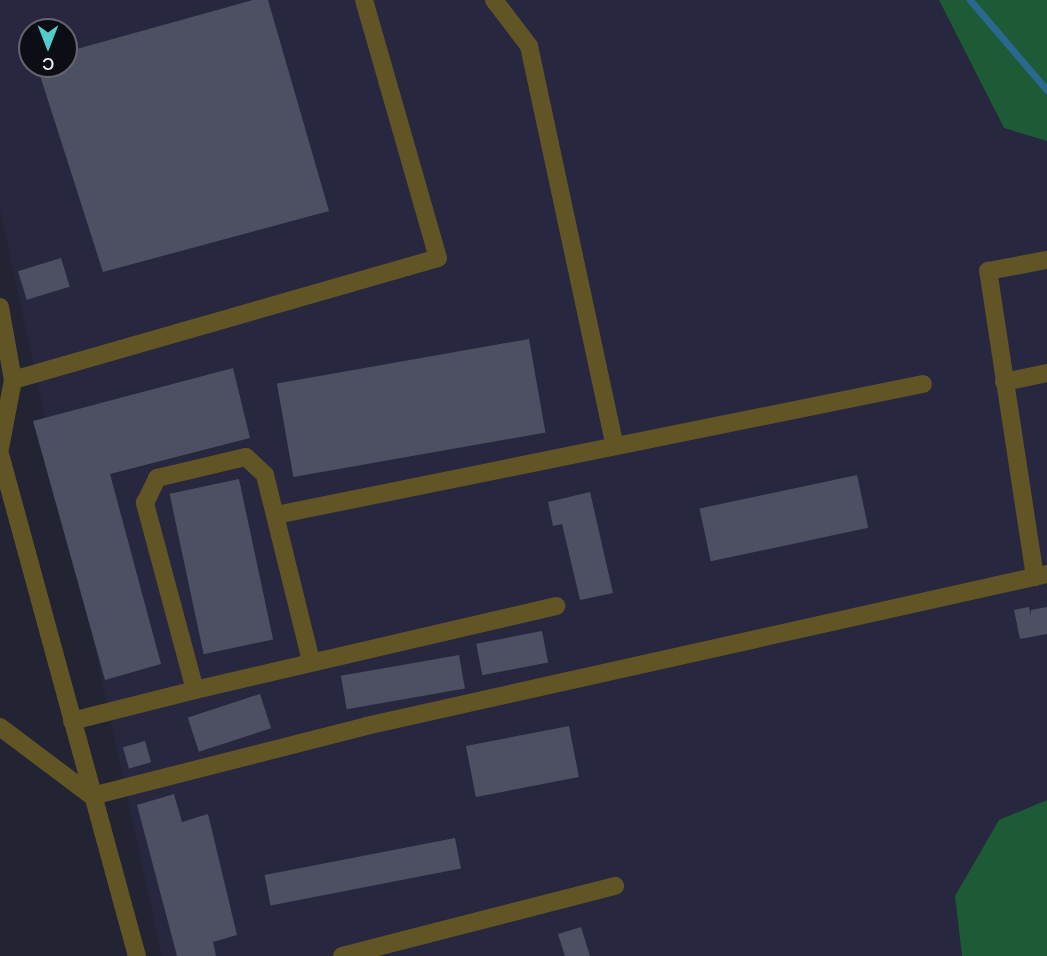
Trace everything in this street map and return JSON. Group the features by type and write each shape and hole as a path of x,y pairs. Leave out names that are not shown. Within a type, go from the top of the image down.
{"lane":[{"path":"13,380 438,258 364,0"},
{"path":"494,0 529,46 615,447"},
{"path":"92,796 366,726 1041,576 1004,382 988,271 1047,260"},
{"path":"0,307 13,380 0,448"},
{"path":"1004,382 1047,373"},
{"path":"276,515 923,384"},
{"path":"0,454 137,956"},
{"path":"195,690 145,502 157,478 246,457 265,475 311,661"},
{"path":"72,721 311,661 556,606"},
{"path":"0,727 92,796"},
{"path":"342,956 615,886"}],"shaded area":[{"path":"0,0 939,0 1004,128 1047,141 1047,800 999,821 955,896 962,956 162,956 0,209"}],"green space":[{"path":"939,0 1047,0 1047,141 1004,128"},
{"path":"1047,800 1047,956 962,956 955,896 999,820"}],"building":[{"path":"253,0 268,0 329,211 103,272 41,78 78,78 78,49"},
{"path":"61,258 70,287 27,300 18,271"},
{"path":"529,339 545,433 293,477 277,383"},
{"path":"233,368 250,438 110,474 161,664 105,680 33,421"},
{"path":"857,475 868,528 711,561 700,508"},
{"path":"239,479 273,639 204,654 170,494"},
{"path":"590,492 613,593 580,600 562,524 553,526 548,502"},
{"path":"1029,607 1031,616 1031,610 1047,607 1047,634 1020,639 1014,610"},
{"path":"542,631 548,662 482,675 476,644"},
{"path":"459,655 465,688 347,709 341,676"},
{"path":"260,694 271,728 199,752 188,717"},
{"path":"569,726 579,777 476,797 466,746"},
{"path":"145,741 151,762 129,768 123,747"},
{"path":"174,794 182,822 208,814 237,935 213,942 216,956 177,956 137,805"},
{"path":"455,838 461,868 270,905 265,875"},
{"path":"581,927 590,956 565,956 558,934"}],"waterway":[{"path":"970,0 1047,90"}]}
